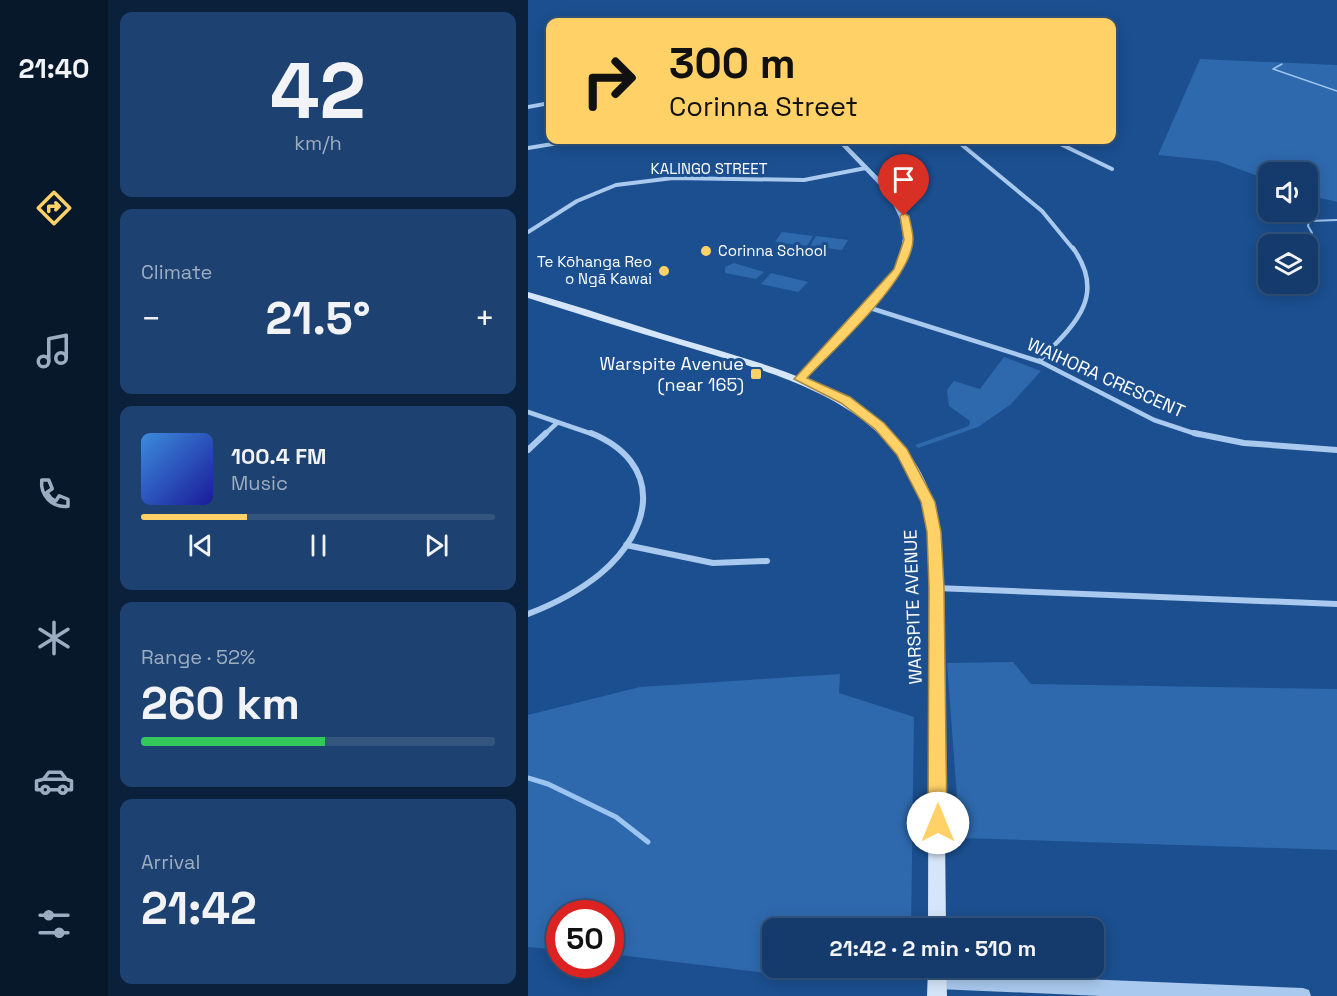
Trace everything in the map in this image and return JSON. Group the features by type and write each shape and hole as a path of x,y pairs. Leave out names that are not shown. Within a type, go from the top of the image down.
{"main road":[{"name":"WARSPITE AVENUE","path":"528,295 824,388 859,409 879,426 902,452 928,502 934,532 937,918"}],"street":[{"path":"528,107 546,104"},
{"path":"528,148 552,144"},
{"path":"800,379 899,269 909,240 907,225 900,208 843,144"},
{"path":"961,144 1061,231 1077,250 1089,275 1087,300 1072,327 1039,361"},
{"path":"1060,144 1112,169"},
{"name":"KALINGO STREET","path":"528,232 577,201 616,185 673,178 804,180 866,168"},
{"name":"WAIHORA CRESCENT","path":"867,307 1039,361 1154,419 1189,432 1229,442 1261,446 1337,450"},
{"path":"528,412 617,447 638,468 644,494 642,509 626,545 603,571 567,596 528,614"},
{"path":"528,450 557,423"},
{"path":"626,545 716,564 747,565 767,561"},
{"path":"936,588 1337,604"},
{"path":"937,982 1303,996"}],"shaded area":[{"path":"1200,59 1337,65 1337,202 1318,197 1318,162 1258,162 1258,176 1217,161 1158,155"},
{"path":"782,232 813,236 807,246 775,242"},
{"path":"816,236 848,240 842,250 810,246"},
{"path":"734,263 764,272 756,279 725,273 725,267"},
{"path":"771,273 808,282 798,292 761,284"},
{"path":"1004,357 1041,371 1010,405 978,427 918,448 915,445 969,426 970,421 949,406 947,390 954,381 980,389"},
{"path":"1013,662 1031,684 1337,689 1337,850 960,838 947,663"},
{"path":"840,674 839,693 914,717 911,918 762,918 762,972 624,956 624,900 546,900 546,949 528,947 528,715 640,687"}],"waterway":[{"path":"1282,64 1273,69 1337,91"},
{"path":"1311,234 1308,226 1309,221 1337,220"},
{"path":"528,778 548,784 616,817 648,842"}],"place":[{"name":"Corinna School","path":"706,251"},
{"name":"Te Kōhanga Reo o Ngā Kawai","path":"664,271"},
{"name":"Warspite Avenue (near 165)","path":"756,374"}],"route":[{"path":"904,216 909,240 899,269 888,285 800,379 846,400 879,426 902,452 928,502 934,532 936,588 938,823"}]}
